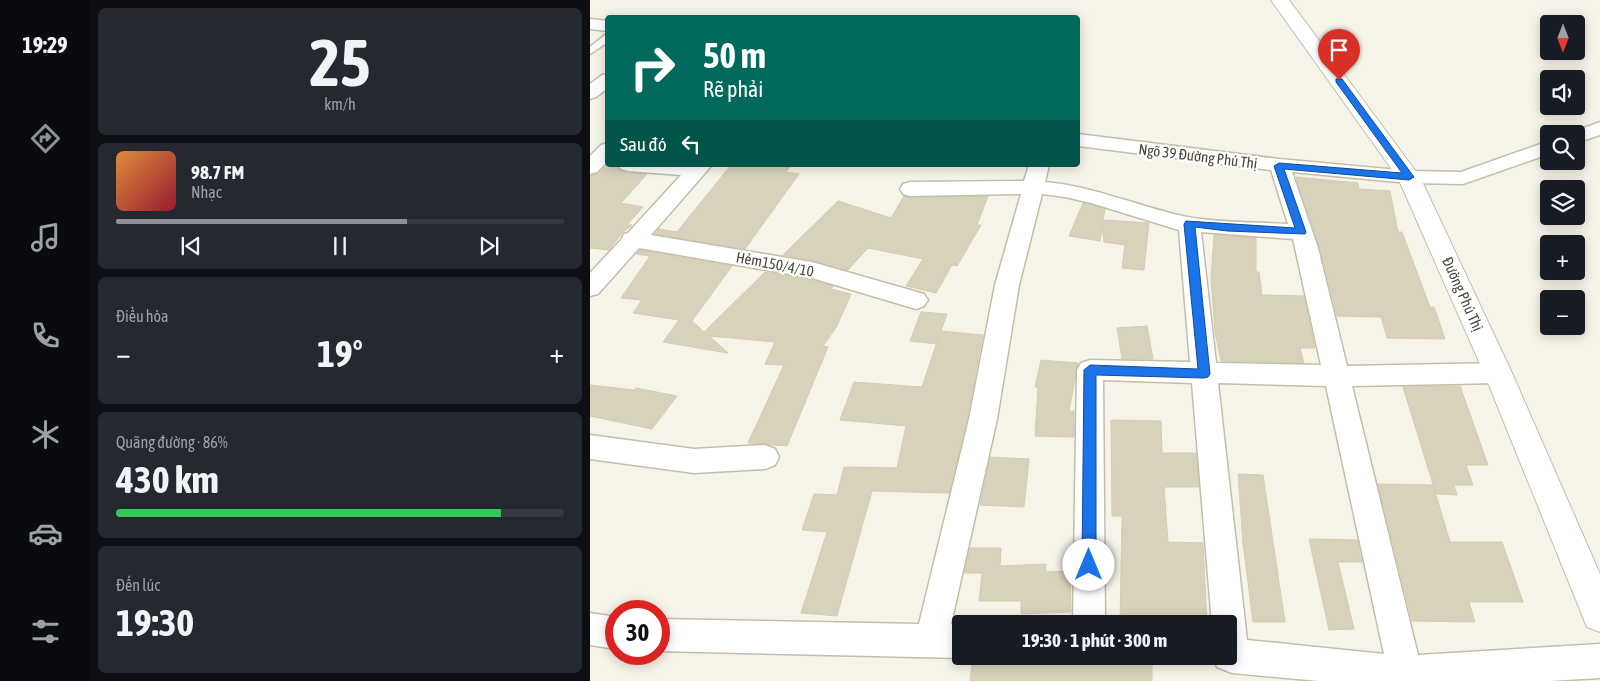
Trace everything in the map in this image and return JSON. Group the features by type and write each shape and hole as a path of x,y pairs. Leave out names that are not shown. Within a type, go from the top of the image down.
{"street":[{"name":"Đường Phú Thị","path":"1280,0 1409,177 1498,373 1600,614"},
{"path":"590,24 605,26"},
{"path":"590,93 605,81"},
{"path":"1585,134 1600,128"},
{"name":"Ngõ 39 Đường Phú Thị","path":"1080,140 1279,166 1409,177 1463,178 1540,150"},
{"path":"1279,166 1306,248 1405,673"},
{"path":"590,288 632,239 700,167"},
{"path":"910,189 1036,176 1065,190 1096,197 1174,222 1227,228 1301,232"},
{"path":"670,635 946,640 1007,285 1036,176"},
{"path":"1189,224 1227,615"},
{"name":"Hẻm150/4/10","path":"632,239 812,270 916,300"},
{"path":"1089,615 1090,370 1336,376 1498,373"},
{"path":"590,448 694,460 765,457"},
{"path":"590,629 605,631"},
{"path":"1237,657 1405,673 1600,661"}],"lane":[{"path":"590,51 605,38"}],"building":[{"path":"605,167 618,167 627,173 647,174 621,203 643,207 627,225 632,225 622,233 609,250 590,248 590,176 598,173"},
{"path":"729,167 790,167 786,172 799,174 745,249 655,234 659,229 677,232"},
{"path":"1296,177 1358,183 1359,189 1390,191 1398,232 1402,232 1430,307 1434,307 1445,339 1387,338 1381,317 1337,316 1320,248"},
{"path":"904,196 910,198 988,196 977,225 981,225 957,266 952,265 936,293 906,286 923,259 868,248 848,270 812,260 783,255 838,201 891,218"},
{"path":"1083,203 1105,209 1103,220 1149,223 1144,270 1122,268 1125,245 1104,242 1102,227 1100,241 1069,236"},
{"path":"1214,235 1256,238 1256,272 1259,272 1262,295 1304,296 1315,348 1300,348 1304,363 1221,361 1215,332 1211,279"},
{"path":"640,250 732,266 692,321 704,332 765,272 812,280 833,286 831,289 851,294 837,326 823,346 828,347 787,446 748,443 784,365 765,364 775,342 709,336 728,353 663,342 679,320 633,313 642,300 621,298 650,256 636,254"},
{"path":"921,312 947,314 941,331 983,335 967,419 949,493 872,491 837,616 801,613 827,532 802,530 814,494 837,495 844,467 897,468 906,426 840,420 854,382 922,387 936,344 910,341"},
{"path":"1147,326 1153,359 1122,359 1117,328"},
{"path":"1041,360 1078,363 1069,411 1074,411 1074,437 1035,436 1038,387 1035,387"},
{"path":"590,385 634,390 636,388 677,396 652,429 590,416"},
{"path":"1460,386 1488,465 1466,465 1473,485 1454,485 1457,495 1436,494 1403,387"},
{"path":"1111,420 1161,421 1162,453 1196,453 1199,487 1164,487 1168,542 1203,543 1207,615 1120,615 1122,516 1112,516"},
{"path":"990,457 1029,459 1024,507 980,505"},
{"path":"1238,474 1263,475 1285,622 1253,622 1243,543"},
{"path":"1378,484 1433,485 1450,542 1502,542 1523,602 1469,602 1475,622 1412,621"},
{"path":"1309,539 1357,540 1362,562 1338,562 1354,629 1329,630"},
{"path":"970,548 1001,548 1000,566 1046,564 1046,572 1070,571 1071,612 1021,614 1021,601 979,601 982,573 964,573"},
{"path":"972,665 1152,665 1152,681 970,681"}],"route":[{"path":"1089,565 1090,370 1204,374 1189,224 1301,232 1279,166 1409,177 1339,80"}]}
